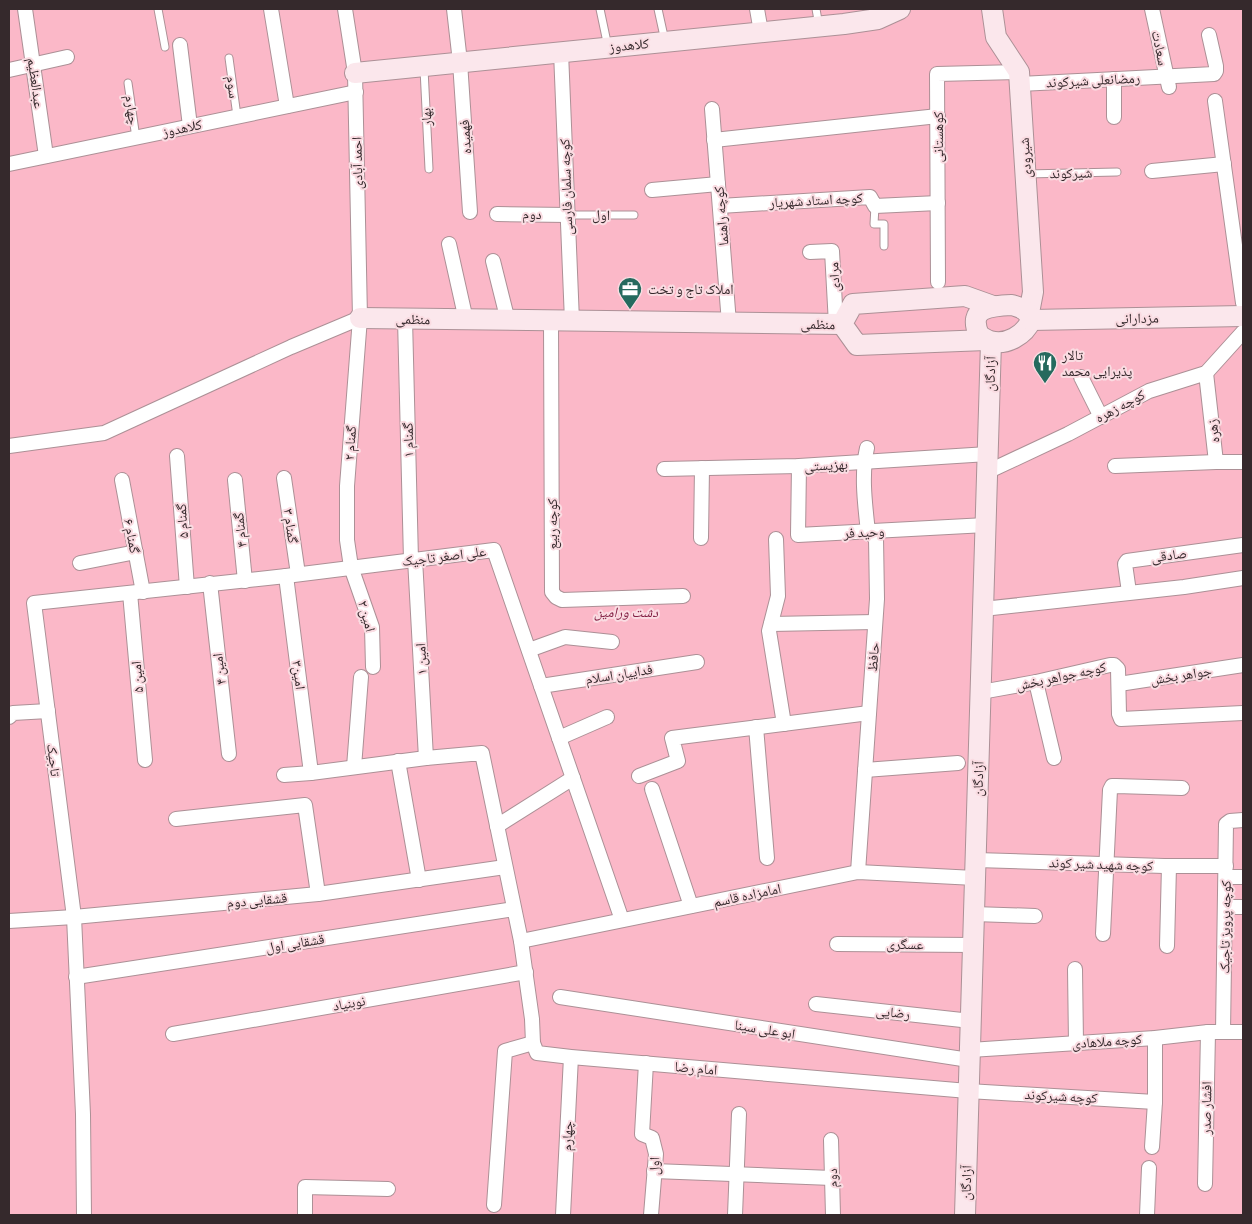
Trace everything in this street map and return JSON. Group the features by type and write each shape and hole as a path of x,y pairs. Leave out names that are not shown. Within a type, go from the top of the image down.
{"main road":[{"name":"کلاهدوز","path":"356,82 424,66 761,32 818,18 878,14 900,9"},
{"name":"شیرودی","path":"992,9 996,37 1020,78 1033,292 1030,317"},
{"name":"منظمی","path":"839,324 853,304 964,296 992,306"},
{"path":"1012,305 1022,308 1030,317 1028,328 1021,335 1011,340 988,341 979,335 976,329 976,316 980,311 992,306 1012,305"},
{"name":"مزدارانی","path":"1030,317 1243,316"},
{"name":"منظمی","path":"360,318 839,324 857,345 988,341"},
{"name":"آزادگان","path":"965,1215 986,526 988,341"}],"street":[{"name":"عبدالعظیم","path":"25,9 46,156"},
{"path":"271,9 287,106"},
{"name":"احمد آبادی","path":"345,9 356,82 360,318"},
{"name":"فهمیده","path":"454,9 460,62 470,212"},
{"path":"757,9 761,32"},
{"name":"سعادت","path":"1152,9 1168,82"},
{"name":"رمضانعلی شیرکوند","path":"1020,78 1114,79 1168,82 1214,74 1216,66 1209,35"},
{"path":"180,45 190,126"},
{"name":"کوچه سلمان فارسی","path":"561,52 572,322"},
{"path":"9,70 67,57"},
{"name":"کوهستانی","path":"938,282 938,74 1020,78"},
{"path":"1114,79 1114,117"},
{"name":"کلاهدوز","path":"9,164 287,106 356,82"},
{"path":"1215,101 1243,303"},
{"name":"کوچه راهنما","path":"712,109 729,323"},
{"path":"714,140 938,116"},
{"path":"1152,171 1224,164"},
{"path":"652,190 718,184"},
{"name":"کوچه استاد شهریار","path":"720,206 870,197 874,206 938,203"},
{"name":"دوم","path":"497,214 568,215"},
{"path":"449,244 466,320"},
{"name":"مرادی","path":"810,252 832,251 839,324"},
{"path":"493,261 508,321"},
{"name":"منظمی","path":"9,446 104,433 292,346 360,318"},
{"name":"گمنام ۲","path":"350,567 347,540 347,486 360,318"},
{"name":"گمنام ۱","path":"405,320 413,560"},
{"name":"کوچه ربیع","path":"551,321 552,592 562,600 684,596"},
{"path":"1206,373 1243,332"},
{"name":"کوچه زهره","path":"987,463 1008,463 1150,391 1206,373"},
{"name":"زهره","path":"1206,373 1216,462 1243,462"},
{"path":"1081,377 1100,416"},
{"name":"حافظ","path":"858,872 877,599 876,538 868,532 864,462 867,448"},
{"name":"گمنام ۵","path":"177,456 187,587"},
{"name":"بهزیستی","path":"664,469 702,468 799,473 864,462 987,463"},
{"path":"1115,466 1216,462"},
{"path":"701,538 702,468"},
{"name":"وحید فر","path":"799,473 798,535 986,526"},
{"name":"گمنام ۳","path":"284,478 292,575"},
{"name":"گمنام ۶","path":"122,480 136,552 137,593"},
{"name":"گمنام ۴","path":"235,480 245,581"},
{"path":"776,539 778,596 769,631 784,724"},
{"name":"صادقی","path":"1129,592 1126,561 1243,545"},
{"name":"علی اصغر تاجیک","path":"34,603 137,593 210,583 245,581 494,550 622,920"},
{"path":"80,563 136,552"},
{"name":"امین ۱","path":"413,560 426,758"},
{"name":"امین ۲","path":"350,567 372,627 373,667"},
{"name":"امین۳","path":"292,575 311,774"},
{"path":"983,608 1184,587 1243,578"},
{"name":"امین ۴","path":"210,583 229,754"},
{"name":"امین ۵","path":"137,593 145,760"},
{"name":"تاجیک","path":"34,603 74,917 83,1114 84,1215"},
{"path":"771,624 875,622"},
{"path":"529,650 565,637 612,642"},
{"name":"فداییان اسلام","path":"541,686 697,662"},
{"name":"کوچه جواهر بخش","path":"981,692 1114,665 1118,669 1119,714 1122,719 1243,713"},
{"name":"جواهر بخش","path":"1119,684 1243,665"},
{"path":"354,768 361,677"},
{"path":"1036,682 1054,758"},
{"path":"9,717 13,713 48,711"},
{"path":"639,776 678,762 672,738 869,713"},
{"path":"559,738 607,717"},
{"path":"756,727 767,858"},
{"path":"284,775 311,774 398,761 482,753 521,941 532,1019 533,1043 505,1051 494,1205"},
{"path":"398,761 419,880"},
{"path":"865,770 958,763"},
{"path":"497,826 573,778"},
{"path":"1103,934 1110,790 1112,786 1182,788"},
{"path":"652,789 691,906"},
{"path":"176,819 305,805 318,894"},
{"name":"کوچه پرویز تاجیک","path":"1223,1032 1227,822 1243,820"},
{"name":"کوچه شهید شیر کوند","path":"975,869 1106,864 1169,866 1226,871 1243,877"},
{"path":"1167,946 1169,866"},
{"name":"قشقایی دوم","path":"9,921 74,917 318,894 505,867"},
{"name":"امامزاده قاسم","path":"521,941 858,872 975,869"},
{"path":"1226,907 1243,907"},
{"name":"قشقایی اول","path":"76,977 514,909"},
{"path":"974,914 1035,916"},
{"name":"عسگری","path":"837,944 973,945"},
{"path":"1075,969 1076,1043"},
{"name":"نوبنیاد","path":"173,1034 526,972"},
{"name":"ابو علی سینا","path":"560,997 970,1055"},
{"name":"رضایی","path":"816,1004 971,1021"},
{"name":"کوچه ملاهادی","path":"970,1055 1076,1043 1155,1038 1208,1032 1243,1032"},
{"name":"افشار صدر","path":"1205,1184 1208,1032"},
{"path":"1152,1147 1155,1038"},
{"name":"امام رضا","path":"533,1043 537,1053 571,1057 968,1091"},
{"name":"چهارم","path":"563,1215 571,1057"},
{"name":"اول","path":"646,1063 642,1134 652,1138 656,1154 651,1215"},
{"name":"کوچه شیرکوند","path":"968,1091 1154,1102"},
{"path":"735,1215 739,1114"},
{"name":"دوم","path":"831,1140 833,1215"},
{"path":"1147,1215 1149,1168"},
{"path":"654,1171 832,1178"},
{"path":"305,1215 305,1187 388,1189"}],"lane":[{"path":"158,9 165,47"},
{"path":"600,9 608,48"},
{"path":"658,9 666,42"},
{"name":"سوم","path":"229,58 237,116"},
{"name":"بهار","path":"424,66 429,169"},
{"name":"چهارم","path":"128,83 136,138"},
{"name":"شیرکوند","path":"1026,174 1117,172"},
{"path":"874,206 874,224 884,224 884,246"},
{"name":"اول","path":"568,215 634,215"}],"green space":[{"name":"دشت ورامین","path":"9,9 1243,9 1243,1215 9,1215"}],"place":[{"name":"املاک تاج و تخت","path":"630,310"},
{"name":"تالار پذیرایی محمد","path":"1045,384"}]}
